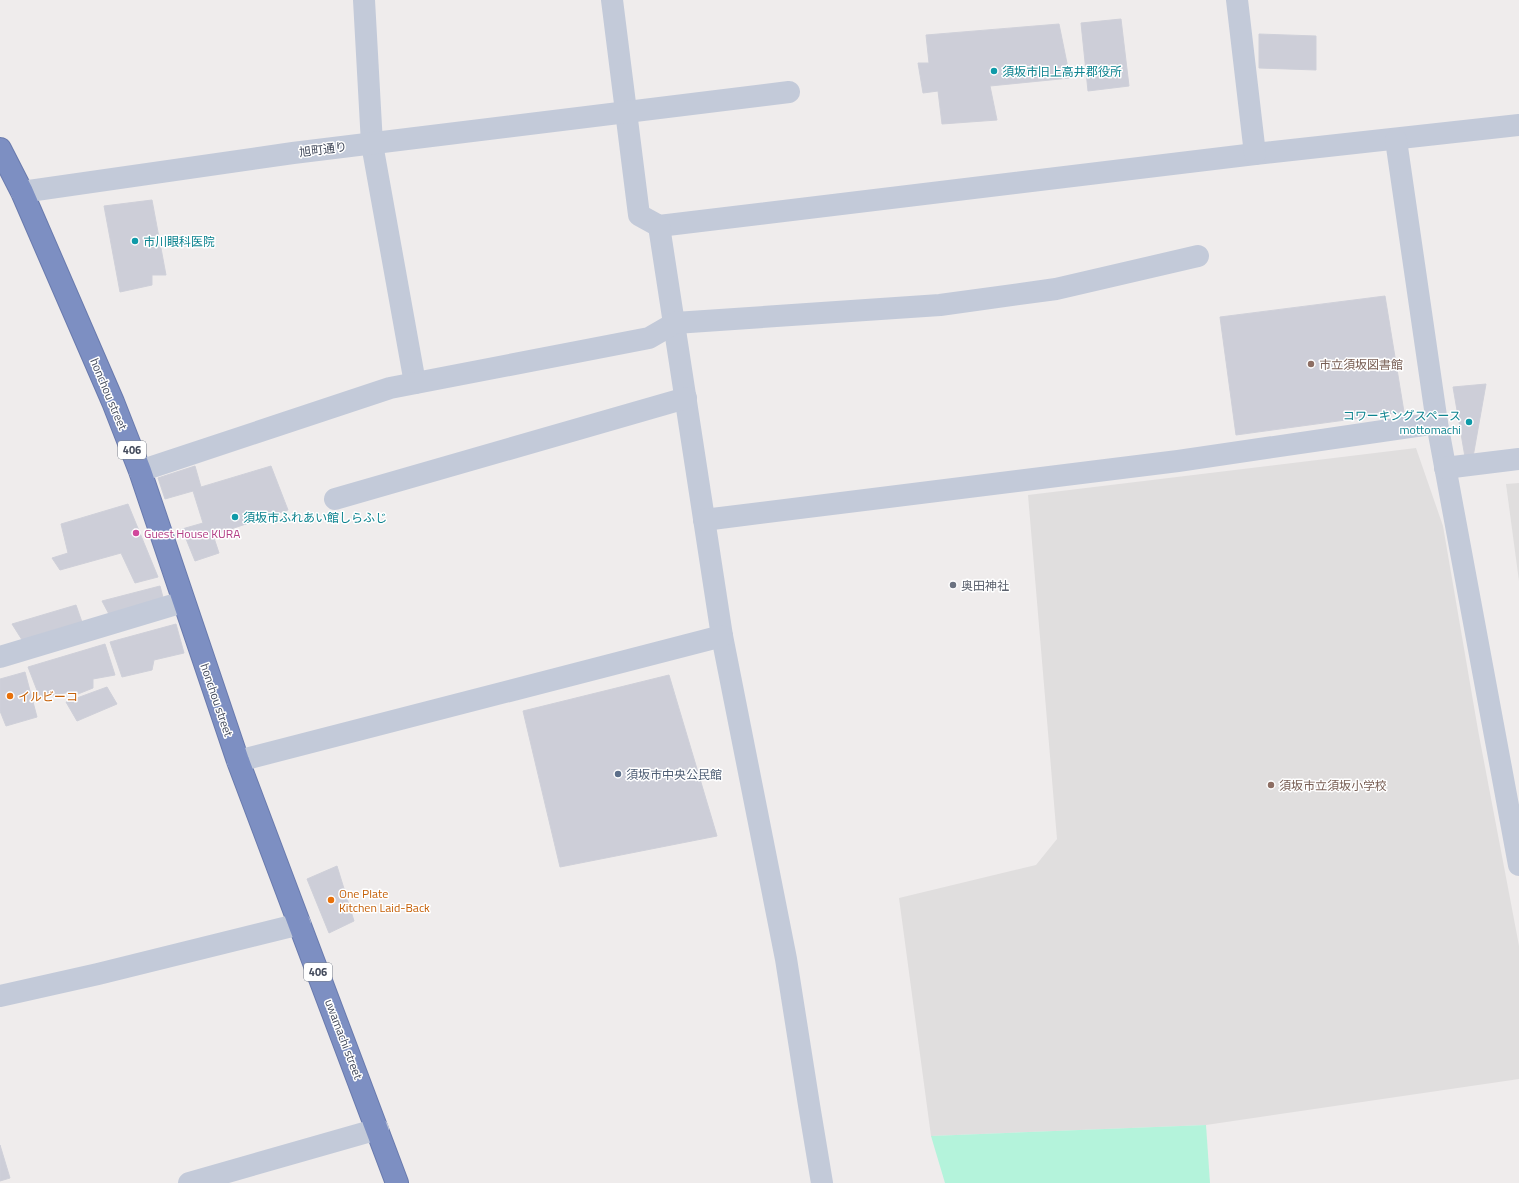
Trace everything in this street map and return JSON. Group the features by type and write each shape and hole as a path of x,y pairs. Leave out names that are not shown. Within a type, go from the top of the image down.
{"highway":[{"name":"honchou street","path":"0,149 22,192 113,402 140,471 183,602 238,761"},
{"name":"uwamachi street","path":"238,761 378,1129 397,1183"}],"street":[{"path":"364,0 372,144 415,383"},
{"path":"612,0 639,216 659,226 1255,154 1396,140 1519,125"},
{"path":"1237,0 1255,154"},
{"name":"旭町通り","path":"22,192 293,153 789,92"},
{"path":"1396,140 1437,422 1519,865"},
{"path":"659,226 722,636 786,959 822,1183"},
{"path":"140,471 390,388 649,338 675,323 940,305 1056,289 1198,256"},
{"path":"335,499 686,398"},
{"path":"704,520 1178,462 1437,422"},
{"path":"1445,468 1519,459"},
{"path":"0,657 183,602"},
{"path":"238,761 722,636"},
{"path":"0,996 98,974 300,924"},
{"path":"189,1183 378,1129"}],"shaded area":[{"name":"須坂市立須坂小学校","path":"1416,448 1443,526 1478,730 1519,946 1519,1079 1206,1125 931,1136 899,898 1036,865 1057,839 1028,495"},
{"path":"1519,483 1519,581 1506,484"}],"green space":[{"path":"1206,1125 1210,1183 945,1183 931,1136"}],"building":[{"path":"1121,19 1129,86 1088,91 1081,23"},
{"name":"須坂市旧上高井郡役所","path":"1059,24 1070,78 990,86 997,120 942,124 938,91 923,93 918,63 929,63 926,35"},
{"path":"1259,34 1316,36 1316,70 1259,68"},
{"name":"市川眼科医院","path":"152,200 166,275 152,275 152,285 120,292 104,206"},
{"name":"市立須坂図書館","path":"1385,296 1404,412 1236,435 1220,317"},
{"name":"コワーキングスペース mottomachi","path":"1486,384 1473,457 1465,457 1453,387"},
{"name":"須坂市ふれあい館しらふじ","path":"195,466 201,487 271,466 288,510 213,535 219,553 195,561 182,529 203,523 193,491 165,499 158,478"},
{"path":"128,504 158,577 135,583 121,553 60,570 52,558 68,553 61,524"},
{"path":"160,586 164,601 110,616 102,601"},
{"path":"76,605 83,625 24,643 12,624"},
{"path":"176,624 184,653 154,660 152,670 122,677 110,642"},
{"path":"105,644 115,675 93,679 93,688 78,694 70,692 40,698 28,667"},
{"path":"25,672 37,717 6,726 0,711 0,679"},
{"name":"須坂市中央公民館","path":"669,675 717,836 560,867 523,711"},
{"path":"107,687 117,704 77,721 66,702"},
{"name":"One Plate Kitchen Laid-Back","path":"337,866 354,921 329,933 307,879"},
{"path":"0,1145 10,1178 0,1181"}],"place":[{"name":"須坂市旧上高井郡役所","path":"994,71"},
{"name":"市川眼科医院","path":"135,241"},
{"name":"市立須坂図書館","path":"1311,364"},
{"name":"コワーキングスペース mottomachi","path":"1469,422"},
{"name":"須坂市ふれあい館しらふじ","path":"235,517"},
{"name":"Guest House KURA","path":"136,533"},
{"name":"奥田神社","path":"953,585"},
{"name":"イルビーコ","path":"10,696"},
{"name":"須坂市中央公民館","path":"618,774"},
{"name":"須坂市立須坂小学校","path":"1271,785"},
{"name":"One Plate Kitchen Laid-Back","path":"331,900"}]}
